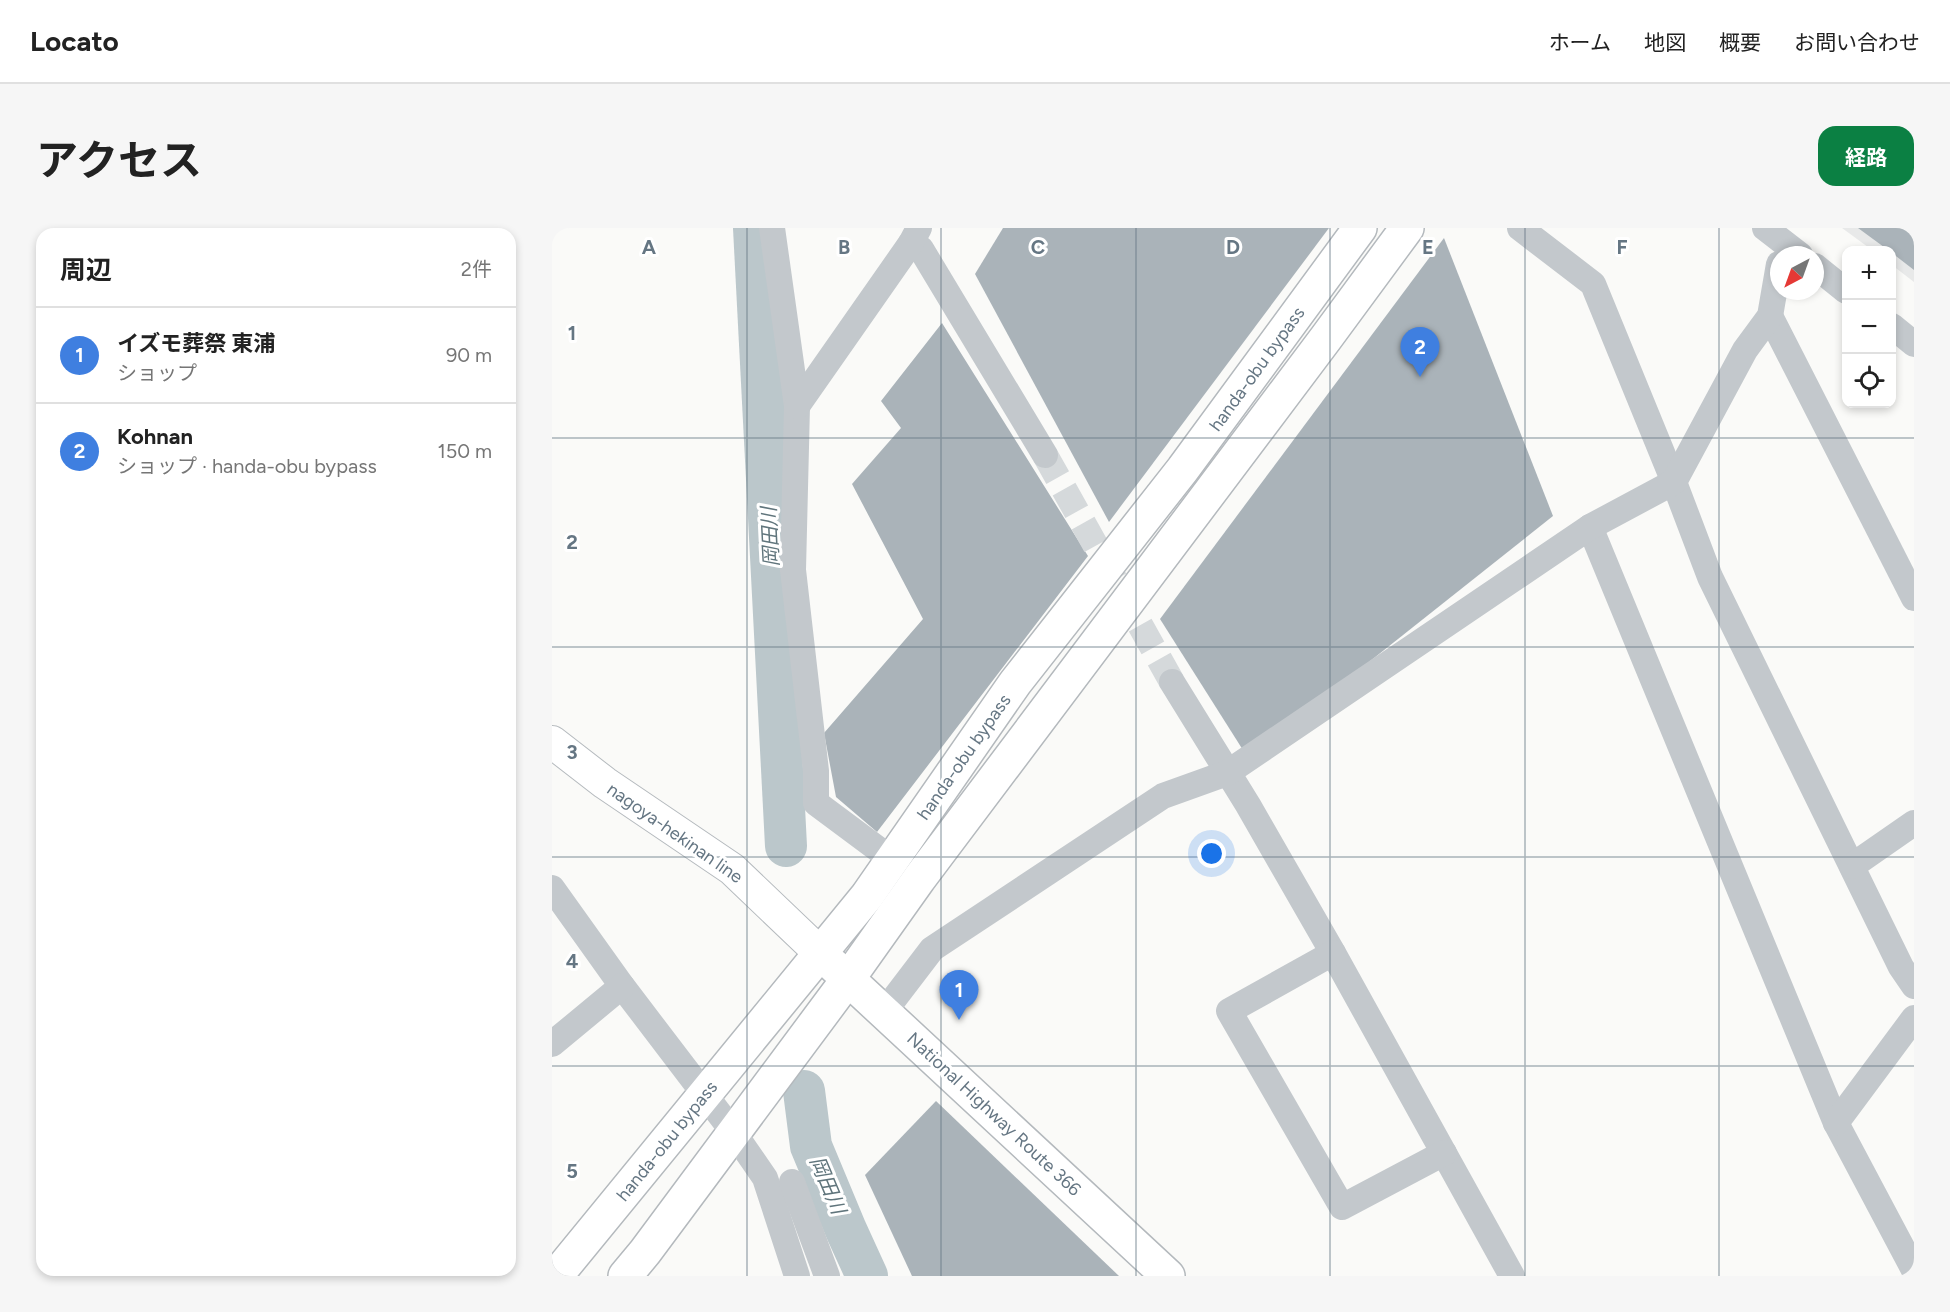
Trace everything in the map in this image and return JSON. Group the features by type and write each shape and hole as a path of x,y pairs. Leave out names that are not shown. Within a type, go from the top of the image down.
{"highway":[{"name":"handa-obu bypass","path":"556,1276 867,896 1015,683 1183,469 1360,228"},
{"name":"handa-obu bypass","path":"625,1276 1407,228"},
{"name":"National Highway Route 366","path":"820,953 1168,1276"}],"main road":[{"name":"nagoya-hekinan line","path":"552,742 605,783 732,869 820,953"}],"street":[{"path":"772,228 797,406 793,570 816,771 816,803 919,879"},
{"path":"1520,228 1593,284 1674,482 1710,578 1901,966 1914,986"},
{"path":"797,406 915,235"},
{"path":"915,235 921,249 1045,455"},
{"path":"1824,273 1842,288"},
{"path":"884,1012 932,949 1163,796 1227,773 1590,527 1674,482 1745,350 1770,316 1773,300"},
{"path":"1770,316 1914,598"},
{"path":"1896,329 1914,344"},
{"path":"1590,527 1836,1123 1914,1270"},
{"path":"1172,682 1333,953 1512,1276"},
{"path":"1852,866 1914,823"},
{"path":"552,888 622,986 734,1132 765,1178 797,1276"},
{"path":"1333,953 1229,1011 1342,1208 1444,1153"},
{"path":"552,1044 622,986"},
{"path":"1836,1123 1914,1018"},
{"path":"792,1182 827,1276"}],"shaded area":[{"path":"1842,228 1914,228 1914,282 1896,268 1896,246 1867,246"}],"building":[{"path":"1003,228 1329,228 1109,522 975,274"},
{"path":"1858,228 1914,228 1914,270 1896,256 1896,246 1883,246"},
{"path":"1444,238 1553,516 1248,758 1160,619"},
{"path":"942,323 1088,556 877,832 836,797 824,733 923,619 852,484 901,428 881,401"},
{"path":"936,1101 1119,1276 912,1276 865,1175"}],"waterway":[{"name":"岡田川","path":"754,228 786,846"},
{"name":"岡田川","path":"804,1091 811,1146 867,1276"}],"tunnel":[{"path":"1045,455 1172,682"}],"place":[{"name":"Kohnan","path":"1420,377"},
{"name":"イズモ葬祭 東浦","path":"959,1020"}]}
